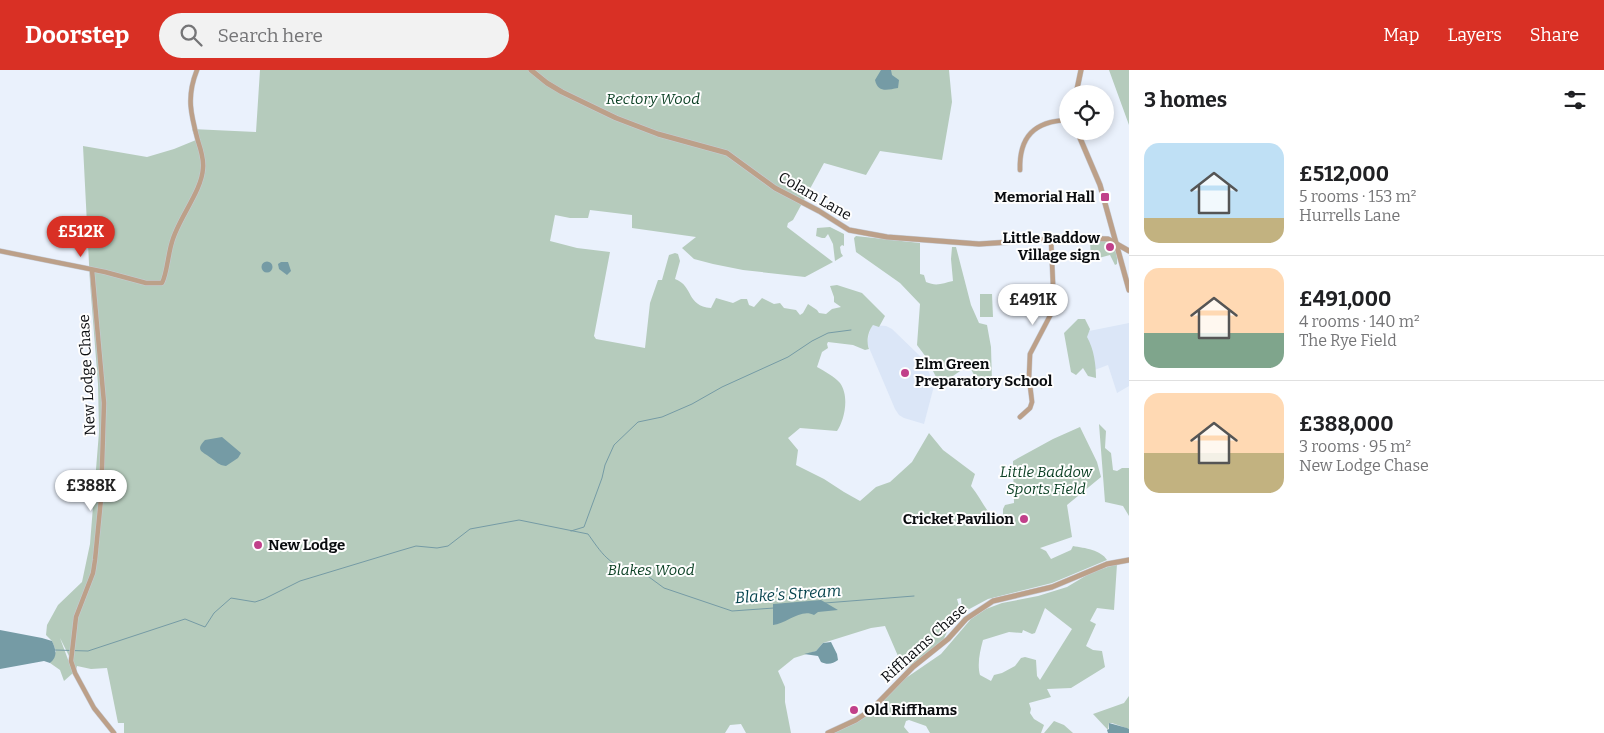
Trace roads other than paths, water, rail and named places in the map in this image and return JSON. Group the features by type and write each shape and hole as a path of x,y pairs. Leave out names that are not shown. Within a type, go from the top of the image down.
{"street":[{"path":"0,252 92,270 146,283 162,283 172,240 195,192 203,169 202,152 190,104 190,91 197,70"},
{"name":"Colam Lane","path":"531,70 562,92 616,118 658,134 728,154 775,188 819,210 849,230 888,237 979,244 1090,238 1114,241"},
{"path":"1078,85 1081,70"},
{"path":"1020,170 1022,145 1031,133 1040,124 1059,120"},
{"path":"1081,140 1100,185 1129,290"},
{"path":"1020,417 1030,408 1032,402 1029,378 1030,354 1054,306 1050,240"},
{"path":"1114,241 1129,251"},
{"path":"1117,251 1124,247"},
{"name":"New Lodge Chase","path":"92,270 104,403 101,499 93,573 76,617 71,661 75,673 94,708 114,733"},
{"name":"Riffhams Chase","path":"828,733 856,720 871,710 914,667 948,639 966,619 993,601 1052,587 1107,564 1129,560"}],"waterway":[{"name":"Blake's Stream","path":"571,531 584,527 605,465 614,445 638,422 662,417 692,404 722,387 788,357 828,333 851,330"},
{"name":"Blake's Stream","path":"55,650 88,651 185,619 205,627 214,613 231,598 255,602 300,581 416,546 437,548 448,546 470,529 519,520 588,534 607,558 619,566 634,566 664,588 732,611 774,608"},
{"name":"Blake's Stream","path":"825,603 914,596"}],"place":[{"name":"Memorial Hall","path":"1105,197"},
{"name":"Little Baddow Village sign","path":"1110,247"},
{"name":"Elm Green Preparatory School","path":"905,373"},
{"name":"Cricket Pavilion","path":"1024,519"},
{"name":"New Lodge","path":"258,545"},
{"name":"Old Riffhams","path":"854,710"}],"park label":[{"name":"Rectory Wood","path":"653,99"},
{"name":"Little Baddow Sports Field","path":"1046,480"},
{"name":"Blakes Wood","path":"651,570"}]}
